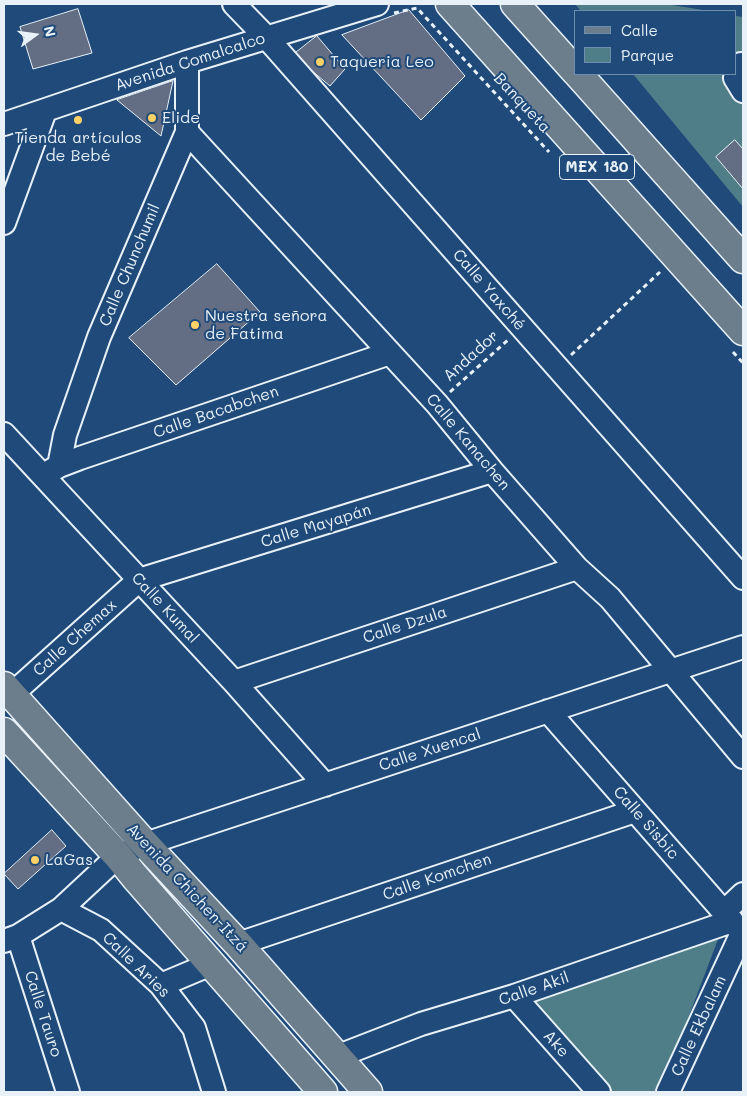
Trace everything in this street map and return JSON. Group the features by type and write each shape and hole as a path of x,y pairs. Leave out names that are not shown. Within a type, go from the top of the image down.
{"main road":[{"name":"MEX 180","path":"450,4 737,340"},
{"name":"MEX 180","path":"515,4 574,70"},
{"name":"MEX 180","path":"579,75 743,260"},
{"name":"Avenida Chichen-Itzá","path":"8,690 145,844 238,944 368,1092"},
{"name":"Avenida Chichen-Itzá","path":"4,732 118,856 323,1092"}],"street":[{"name":"Calle Yaxché","path":"234,4 266,37 743,578"},
{"name":"Avenida Comalcalco","path":"4,124 266,37 383,9"},
{"name":"Calle Chunchumil","path":"51,471 99,337 187,132 187,62"},
{"path":"736,75 735,78 743,91"},
{"path":"4,223 46,111"},
{"name":"Calle Kanachen","path":"187,132 437,404 492,471 577,568 610,598 743,757"},
{"name":"Calle Bacabchen","path":"51,471 80,458 390,353"},
{"name":"Calle Kumal","path":"4,434 51,471 139,580 325,784"},
{"name":"Calle Mayapán","path":"139,580 492,471"},
{"name":"Calle Dzula","path":"234,682 577,568"},
{"name":"Calle Chemax","path":"8,690 139,580"},
{"name":"Calle Xuencal","path":"11,939 61,909 118,856 145,844 743,647"},
{"name":"Calle Sisbic","path":"548,711 735,925"},
{"name":"Calle Komchen","path":"238,944 635,811"},
{"path":"735,925 743,894"},
{"name":"Calle Aries","path":"61,909 101,930 161,985 194,1028 214,1092"},
{"name":"Calle Akil","path":"336,1057 421,1024 735,925"},
{"name":"Calle Ekbalam","path":"668,1092 735,925"},
{"name":"Calle Tauro","path":"11,939 68,1092"},
{"path":"161,985 211,964"},
{"name":"Ake","path":"514,996 599,1092"}],"path":[{"name":"Banqueta","path":"383,9 417,8 552,154"},
{"path":"567,358 660,272 666,279"},
{"name":"Andador","path":"437,404 522,327"},
{"path":"737,340 743,363"}],"green space":[{"path":"575,4 666,4 703,10 580,10"},
{"path":"737,16 743,17 743,207 634,75 737,75"},
{"path":"722,929 660,1092 607,1092 528,999"}],"building":[{"path":"78,9 92,53 33,69 20,27"},
{"path":"409,10 465,76 421,120 342,35"},
{"name":"Taqueria Leo","path":"317,36 345,69 330,86 293,55"},
{"name":"Elide","path":"173,81 161,136 117,100"},
{"path":"735,140 743,149 743,189 716,157"},
{"name":"Nuestra señora de Fatima","path":"217,264 260,312 176,385 129,338"},
{"name":"LaGas","path":"52,830 66,846 18,889 4,874"}],"place":[{"name":"Taqueria Leo","path":"320,62"},
{"name":"Elide","path":"152,118"},
{"name":"Tienda artículos de Bebé","path":"78,120"},
{"name":"Nuestra señora de Fatima","path":"195,325"},
{"name":"LaGas","path":"35,860"}]}
